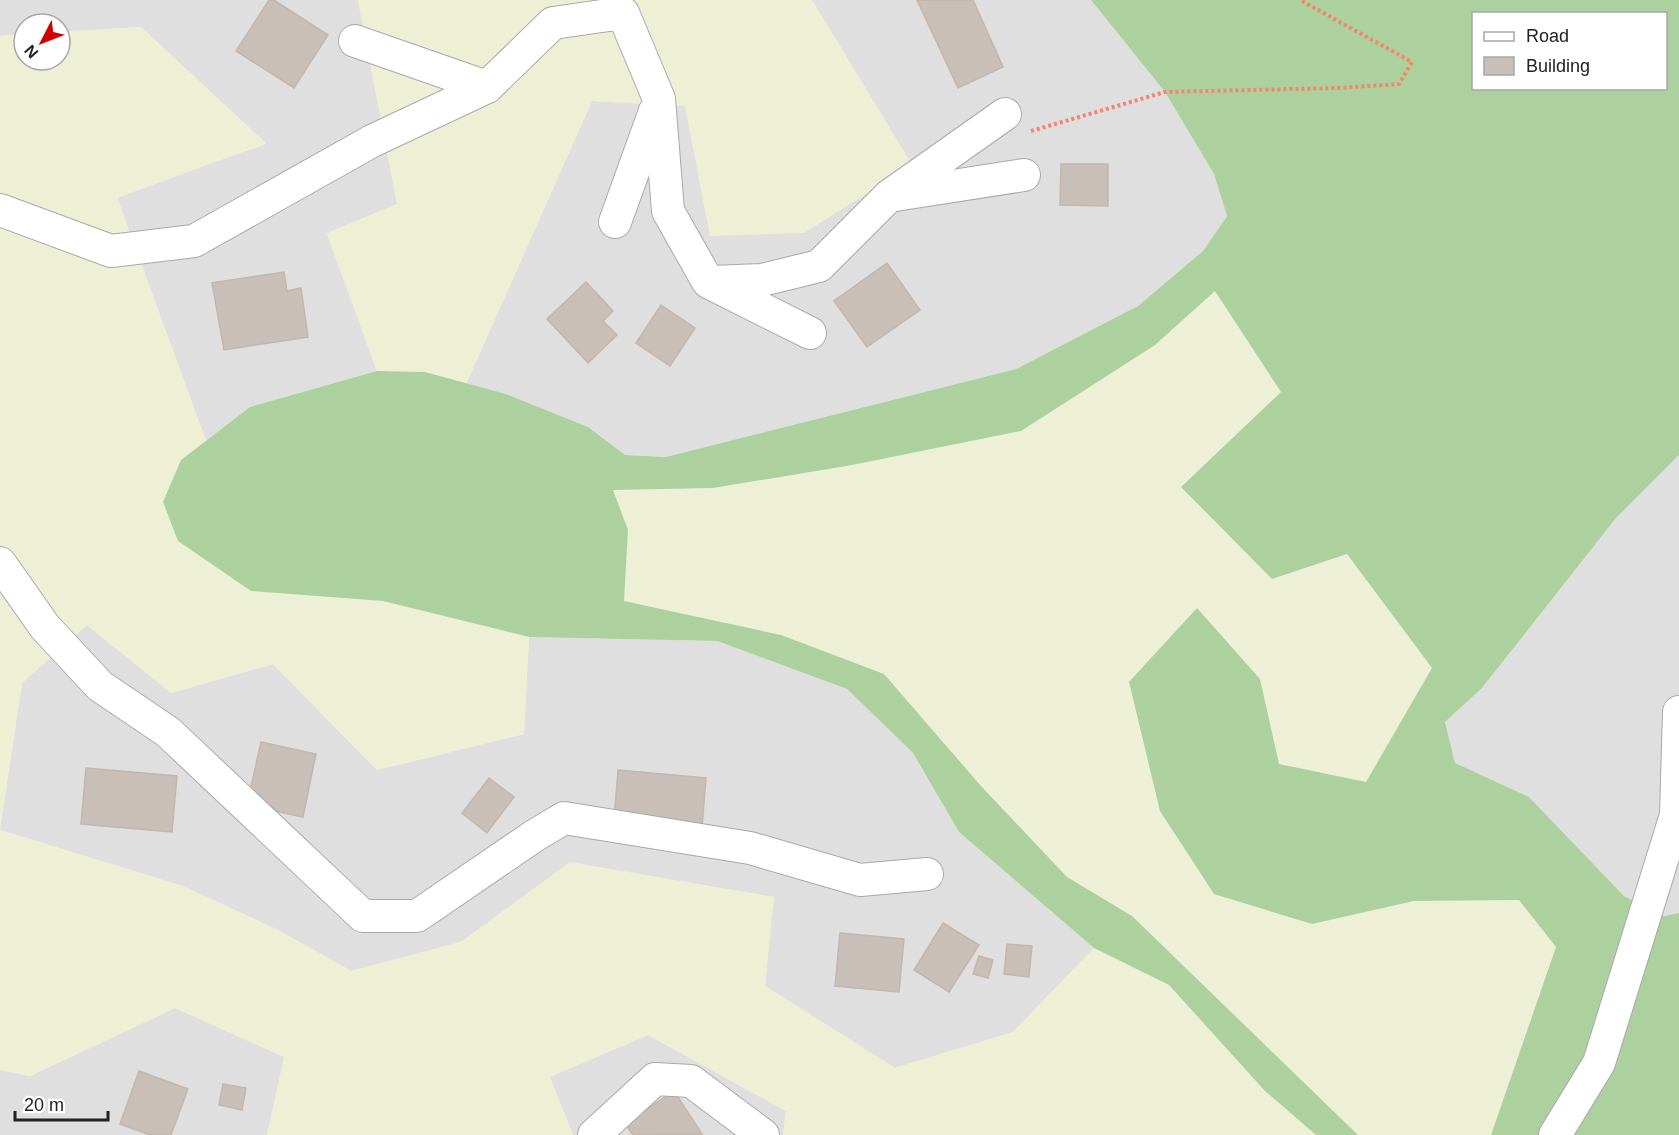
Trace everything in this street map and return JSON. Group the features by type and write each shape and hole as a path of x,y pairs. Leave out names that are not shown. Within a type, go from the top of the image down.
{"street":[{"path":"6,209 111,251 194,241 372,141 487,87 554,23 623,13 659,99 668,211 708,282 810,333"},
{"path":"355,41 487,87"},
{"path":"615,222 659,99"},
{"path":"708,282 762,280 819,266 889,196 1005,114"},
{"path":"889,196 1024,175"},
{"path":"0,563 45,627 100,686 168,732 363,916 417,916 564,818 750,848 860,880 927,874"},
{"path":"1555,1135 1599,1063 1676,815 1679,712"},
{"path":"594,1135 656,1079 691,1081 764,1135"}],"path":[{"path":"1005,114 1017,135 1165,92 1338,88 1399,84 1412,62 1300,0"}],"shaded area":[{"path":"0,0 358,0 397,204 327,234 377,371 250,407 206,441 117,197 266,144 141,27 72,31 72,12 12,12 12,35 0,36"},
{"path":"812,0 1091,0 1165,92 1214,174 1227,216 1203,251 1138,306 1016,369 666,457 625,455 588,427 506,394 466,384 592,101 685,106 912,165"},
{"path":"1679,455 1679,913 1664,916 1624,896 1529,797 1455,763 1445,722 1482,688 1616,518"},
{"path":"87,625 171,693 273,664 377,770 524,734 529,637 717,641 847,689 913,753 959,832 1094,948 1013,1032 895,1068 765,986 773,897 570,863 461,942 351,971 278,930 183,886 0,830 22,683"},
{"path":"175,1008 285,1057 267,1135 0,1135 0,1070 30,1076"},
{"path":"648,1035 786,1111 783,1135 573,1135 549,1077"}],"green space":[{"path":"358,0 812,0 912,165 804,233 710,236 685,106 592,101 466,384 425,372 377,371 327,233 397,204"},
{"path":"1091,0 1679,0 1679,455 1616,518 1482,688 1445,722 1455,763 1529,797 1624,896 1664,916 1679,913 1679,1135 1491,1135 1556,947 1519,900 1414,901 1312,924 1214,894 1160,811 1129,682 1197,608 1260,679 1279,764 1366,782 1432,668 1347,554 1272,579 1181,487 1281,392 1215,291 1155,345 1021,431 852,465 713,488 613,490 628,530 624,601 781,635 884,674 981,786 1067,877 1132,916 1358,1135 1316,1135 1265,1091 1169,985 1094,948 959,832 913,753 847,689 717,641 529,637 383,601 251,591 178,541 163,502 181,460 250,407 377,371 425,372 506,394 588,427 625,455 666,457 1016,369 1138,306 1203,251 1227,216 1214,174 1165,92"},
{"path":"141,27 266,143 117,198 206,441 181,460 251,591 383,601 529,637 524,734 377,770 273,664 171,693 87,625 22,683 0,825 0,36 12,35 12,72 72,72 72,31"},
{"path":"1215,290 1281,392 1181,486 1272,579 1347,554 1432,668 1366,783 1278,764 1260,679 1197,609 1214,894 1312,924 1414,901 1519,900 1556,946 1491,1135 1358,1135 1132,917 1067,877 981,786 781,635 624,602 628,530 612,490 713,488 1155,345"},
{"path":"0,830 182,886 278,930 351,971 461,942 570,862 774,897 765,986 895,1068 1013,1032 1094,948 1169,985 1265,1091 1316,1135 783,1135 786,1111 648,1035 550,1077 573,1135 267,1135 284,1057 175,1008 30,1076 0,1070"}],"building":[{"path":"269,0 274,0 328,35 294,88 236,51"},
{"path":"917,0 973,0 1003,67 958,88"},
{"path":"1061,164 1108,164 1108,206 1060,205"},
{"path":"887,263 920,310 867,347 834,301"},
{"path":"284,272 287,291 301,288 308,337 224,350 212,283"},
{"path":"586,282 613,311 603,321 617,335 588,363 547,319"},
{"path":"661,305 695,328 670,366 636,343"},
{"path":"261,742 316,754 303,817 247,805"},
{"path":"86,768 177,776 172,832 81,824"},
{"path":"618,770 706,778 702,827 614,819"},
{"path":"489,778 514,797 487,833 462,813"},
{"path":"943,923 979,945 949,992 914,970"},
{"path":"840,933 904,939 899,992 835,986"},
{"path":"1007,944 1032,946 1029,977 1004,974"},
{"path":"979,956 993,960 988,978 973,974"},
{"path":"139,1071 188,1089 171,1135 150,1135 120,1124"},
{"path":"223,1084 246,1088 242,1110 219,1105"},
{"path":"674,1091 702,1134 633,1135 625,1124"}]}
